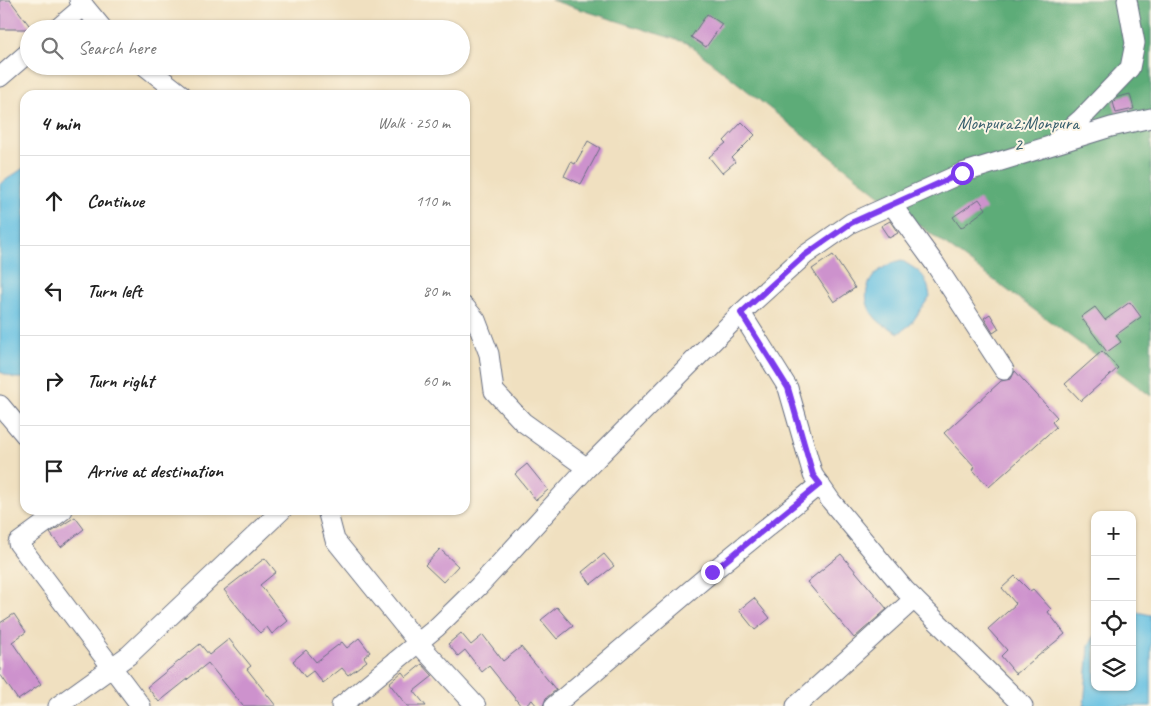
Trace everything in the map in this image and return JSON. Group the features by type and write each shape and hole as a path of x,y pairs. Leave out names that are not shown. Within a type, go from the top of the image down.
{"street":[{"path":"1049,146 1080,120 1130,68 1135,43 1127,0"},
{"path":"66,20 82,3 96,20"},
{"path":"0,77 20,60"},
{"path":"156,75 176,90"},
{"path":"341,706 419,644 479,586 587,468 741,313 805,255 851,223 962,173 1111,127 1151,118"},
{"path":"892,205 936,264 1004,370"},
{"path":"470,313 476,320 489,354 494,391 523,422 587,468"},
{"path":"741,313 788,388 813,475 831,501 905,590 1023,706"},
{"path":"0,406 20,429"},
{"path":"554,706 712,572 820,484"},
{"path":"56,515 18,544 142,706"},
{"path":"58,706 129,655 277,515"},
{"path":"328,515 335,540 419,644 476,706"},
{"path":"796,706 914,599"}],"green space":[{"name":"Monpura2;Monpura 2","path":"551,0 1151,0 1151,396 892,205 687,43"}],"water":[{"path":"20,170 20,378 14,378 0,372 0,184"},
{"path":"901,260 921,274 926,282 930,296 911,324 899,333 875,318 867,303 866,295 867,288 876,274 887,265"},
{"path":"1136,612 1151,615 1151,706 1084,706 1089,646 1091,642 1091,691 1136,691"}],"building":[{"path":"0,0 10,0 25,20 20,20 20,29 0,29"},
{"path":"707,14 722,24 706,47 691,37"},
{"path":"1130,94 1134,109 1116,113 1113,102 1118,97"},
{"path":"742,122 755,135 732,158 735,162 722,173 709,157 726,143 724,141"},
{"path":"588,141 600,148 581,184 564,176 571,162 575,164"},
{"path":"979,199 986,209 961,228 953,217"},
{"path":"890,221 898,233 889,238 881,226"},
{"path":"833,255 855,288 834,302 812,269"},
{"path":"1130,302 1141,317 1116,335 1121,342 1107,352 1081,317 1095,307 1105,320"},
{"path":"990,314 999,329 993,333 984,318"},
{"path":"1102,351 1118,368 1081,401 1065,384"},
{"path":"1015,371 1057,417 1052,422 1056,427 989,487 973,470 975,467 944,433 1001,381 1011,379"},
{"path":"527,464 548,490 536,500 515,474"},
{"path":"75,517 84,529 61,547 50,533"},
{"path":"440,549 458,566 443,582 425,565"},
{"path":"604,554 614,566 591,584 582,572"},
{"path":"841,554 887,609 854,638 807,582"},
{"path":"265,558 276,572 260,585 288,621 272,634 267,627 260,633 224,590"},
{"path":"1015,576 1030,591 1033,589 1051,609 1048,612 1065,634 1016,674 1001,656 1007,650 988,629 1016,604 1002,588"},
{"path":"754,598 770,618 755,630 739,610"},
{"path":"557,607 573,626 557,639 541,620"},
{"path":"14,614 26,632 12,642 41,684 18,700 0,674 0,623"},
{"path":"461,633 471,645 483,635 503,661 521,647 556,690 546,698 543,706 537,706 532,700 525,706 521,706 489,666 482,672 465,650 458,656 448,644"},
{"path":"359,638 370,652 364,657 367,661 348,675 342,668 323,683 313,671 305,677 293,661 306,650 316,662 342,642 347,648"},
{"path":"229,639 251,666 247,669 276,706 243,706 208,663 159,702 147,687 200,644 209,655"},
{"path":"422,664 433,676 414,691 426,706 407,706 389,683 402,672 406,677"}],"route":[{"path":"712,572 820,484 813,475 788,388 741,313 805,255 851,223 962,173"}]}
